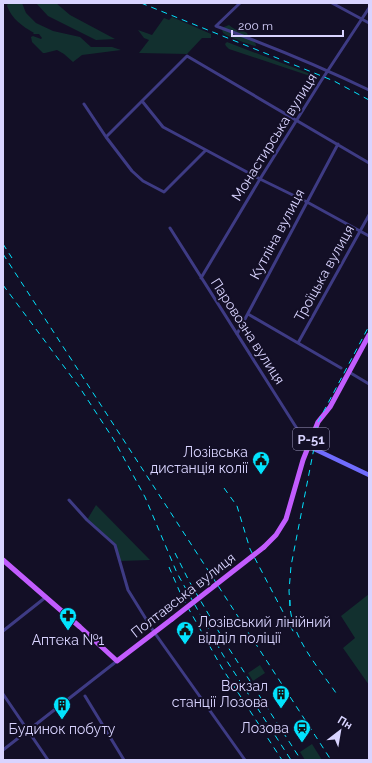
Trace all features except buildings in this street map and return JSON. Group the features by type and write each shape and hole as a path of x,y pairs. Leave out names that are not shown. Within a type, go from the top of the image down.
{"main road":[{"name":"Р-51","path":"308,446 318,422 330,407 369,336"},
{"path":"308,446 369,475"},
{"name":"Полтавська вулиця","path":"117,661 264,547 276,535 286,519 308,446"},
{"path":"3,560 117,661"}],"street":[{"path":"240,3 216,26 261,42 329,70 369,90"},
{"path":"332,3 369,23"},
{"name":"Монастирська вулиця","path":"201,278 260,179 369,8"},
{"path":"106,137 187,56 369,163"},
{"path":"142,101 163,127 369,236"},
{"path":"84,104 106,137 138,176 143,181 164,192 205,150"},
{"name":"Кутліна вулиця","path":"237,334 338,144"},
{"name":"Троїцька вулиця","path":"298,343 369,215"},
{"name":"Паровозна вулиця","path":"170,228 308,446"},
{"path":"248,314 341,368"},
{"path":"349,372 369,384"},
{"path":"69,500 115,545 128,590 154,632 245,760"},
{"path":"3,631 46,597"},
{"path":"3,750 117,661"},
{"path":"3,694 48,760"},
{"path":"85,696 124,760"}],"green space":[{"path":"8,3 22,3 26,13 36,23 53,31 80,37 91,47 112,47 121,50 82,55 73,62 57,50 43,53 32,42 31,37 42,38 39,34 33,34 34,33 15,18 9,11 7,6"},
{"path":"36,3 56,3 70,15 115,39 96,40 48,16"},
{"path":"172,17 211,34 211,38 202,38 187,54 139,53 149,40 144,38 138,30 152,35 164,18 169,20"},
{"path":"229,25 235,29 242,30 247,33 256,46 224,34 222,30 224,27"},
{"path":"227,42 313,75 313,77 229,49 225,44"},
{"path":"96,505 150,560 120,561 115,545 87,520"},
{"path":"369,594 369,685 343,648 355,638 341,616"},
{"path":"260,665 265,673 253,681 248,673"},
{"path":"312,744 322,760 305,760 300,752"}],"railway":[{"path":"141,3 334,81 369,100"},
{"path":"3,244 12,258"},
{"path":"3,254 331,760"},
{"path":"3,285 80,388 114,440 145,497 177,573 223,655 291,760"},
{"path":"290,606 289,591 291,566 314,448 314,436 318,422 369,326"},
{"path":"224,488 237,506 250,549 294,633"},
{"path":"175,553 189,581 226,644 301,760"},
{"path":"169,567 182,597 222,668 282,760"},
{"path":"290,600 294,625 299,637 313,661 336,693"}],"place":[{"name":"Лозівська дистанція колії","path":"261,475"},
{"name":"Аптека №1","path":"68,631"},
{"name":"Лозівський лінійний відділ поліції","path":"185,645"},
{"name":"Вокзал станції Лозова","path":"281,709"},
{"name":"Будинок побуту","path":"62,720"},
{"name":"Лозова","path":"302,743"}]}
